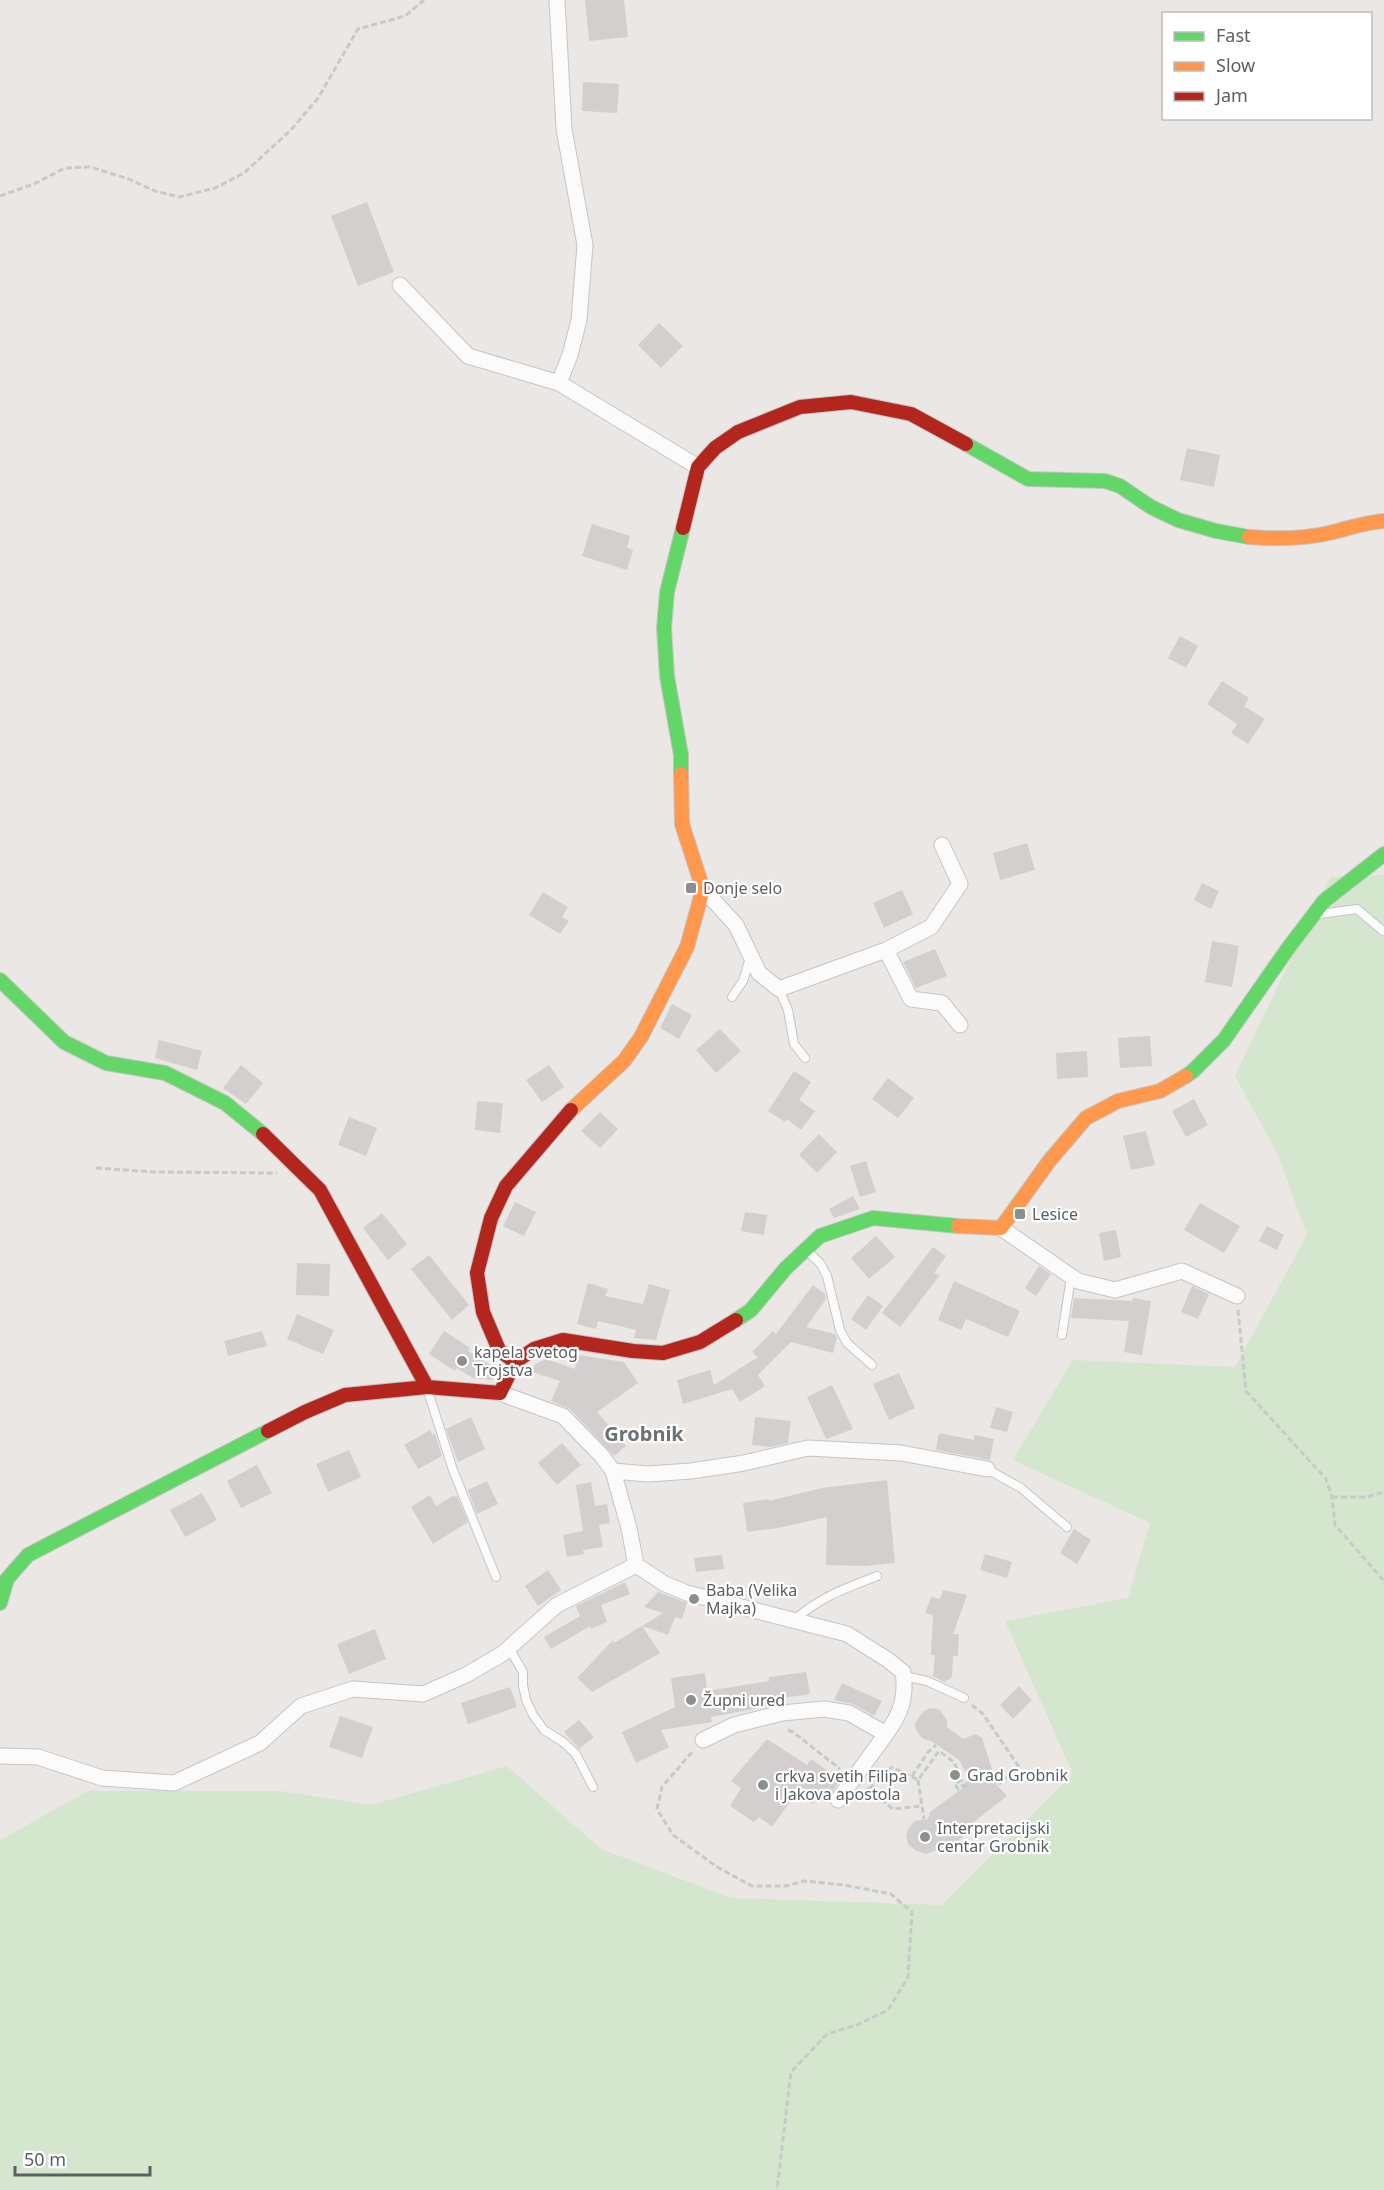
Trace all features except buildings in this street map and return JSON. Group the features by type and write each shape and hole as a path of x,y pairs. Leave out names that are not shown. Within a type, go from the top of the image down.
{"street":[{"path":"557,0 564,129 585,245 579,320 570,356 559,382"},
{"path":"400,285 468,356 559,382 698,467"},
{"path":"942,845 960,884 931,927 886,950 779,988 759,973 736,925 703,889 682,824 681,755 667,676 664,628 667,592 698,467 715,448 738,432 800,407 851,402 911,414 1028,479 1098,480 1114,483 1159,512 1203,528 1253,537 1294,536 1325,534 1375,521 1384,521"},
{"path":"1001,1228 1050,1161 1086,1118 1118,1101 1160,1091 1193,1071 1224,1040 1324,901 1384,854"},
{"path":"515,1362 500,1350 483,1312 477,1273 491,1218 506,1186 565,1115 624,1061 641,1037 687,947 703,889"},
{"path":"886,950 911,999 942,1003 960,1025"},
{"path":"0,980 64,1042 106,1063 165,1073 225,1103 274,1143 320,1190 427,1387"},
{"path":"500,1393 515,1362 534,1349 563,1340 633,1351 663,1353 700,1342 751,1310 786,1268 820,1236 873,1218 1001,1228 1078,1281 1115,1290 1182,1271 1237,1296"},
{"path":"0,1603 7,1579 28,1555 305,1412 345,1395 427,1387 500,1393 563,1416 601,1455 613,1471 629,1528 636,1565 664,1584 687,1593 847,1634 903,1672 903,1697 899,1716 838,1800"},
{"path":"613,1471 648,1473 691,1471 744,1463 808,1448 901,1453 987,1469"},
{"path":"0,1756 38,1757 102,1778 174,1783 260,1743 301,1706 353,1689 423,1694 466,1675 509,1648 557,1605 636,1565"},
{"path":"703,1740 734,1725 782,1713 824,1709 849,1713 886,1734"}],"lane":[{"path":"1314,915 1357,909 1383,931"},
{"path":"732,997 743,981 751,956"},
{"path":"779,988 788,1010 794,1044 805,1058"},
{"path":"805,1250 820,1263 827,1276 840,1330 847,1343 873,1365"},
{"path":"1062,1335 1071,1277"},
{"path":"427,1387 453,1470 496,1577"},
{"path":"987,1469 1022,1488 1067,1527"},
{"path":"793,1621 812,1605 840,1589 877,1576"},
{"path":"509,1648 523,1672 526,1700 533,1715 544,1731 563,1742 576,1754 593,1787"},
{"path":"904,1676 927,1681 964,1698"}],"path":[{"path":"0,196 34,184 65,168 90,167 129,179 155,191 179,197 215,188 244,173 292,129 318,98 358,29 405,16 424,0"},
{"path":"96,1168 154,1172 304,1174"},
{"path":"1237,1296 1246,1391 1326,1479 1332,1497 1335,1525 1384,1581"},
{"path":"1332,1497 1367,1497 1384,1492"},
{"path":"964,1698 983,1714 1019,1767 997,1785"},
{"path":"785,1729 793,1732 893,1809 922,1806"},
{"path":"703,1740 662,1787 657,1809 673,1835 717,1867 752,1886 786,1886 804,1881 844,1886 891,1894 912,1912 908,1977 888,2010 857,2025 827,2034 791,2072 777,2190"},
{"path":"912,1777 928,1752 936,1745"},
{"path":"924,1819 918,1780 939,1751 954,1762 962,1780 955,1784 958,1789 971,1782"},
{"path":"869,1789 892,1767 918,1780"}],"green space":[{"path":"1384,875 1384,2190 0,2190 0,1840 88,1791 280,1791 371,1805 507,1766 601,1849 731,1898 942,1905 1073,1774 1005,1621 1128,1598 1150,1523 1013,1460 1073,1360 1235,1367 1307,1235 1278,1155 1235,1076 1330,877"}],"traffic: fast":[{"path":"966,444 1028,479 1105,481 1120,486 1151,507 1178,520 1216,531 1249,537"},
{"path":"681,774 681,755 667,676 664,628 667,592 683,528"},
{"path":"1186,1076 1224,1040 1324,901 1384,854"},
{"path":"0,980 64,1042 106,1063 165,1073 225,1103 263,1134"},
{"path":"736,1320 751,1310 786,1268 820,1236 873,1218 958,1226"},
{"path":"0,1603 7,1579 28,1555 268,1431"}],"traffic: slow":[{"path":"1249,537 1310,536 1384,521"},
{"path":"571,1110 624,1061 641,1037 687,947 703,889 682,824 681,774"},
{"path":"958,1226 1001,1228 1050,1160 1086,1118 1118,1101 1160,1091 1186,1076"}],"traffic: jam":[{"path":"683,528 698,467 715,448 738,432 800,407 851,402 911,414 966,444"},
{"path":"515,1362 499,1350 483,1312 477,1273 491,1218 506,1186 571,1110"},
{"path":"263,1134 320,1190 427,1387"},
{"path":"268,1431 345,1395 427,1387 500,1393 515,1362 534,1349 563,1340 633,1351 663,1353 700,1342 736,1320"}],"place":[{"name":"Donje selo","path":"691,888"},
{"name":"Lesice","path":"1020,1214"},
{"name":"kapela svetog Trojstva","path":"462,1361"},
{"name":"Baba (Velika Majka)","path":"694,1599"},
{"name":"Župni ured","path":"691,1700"},
{"name":"Grad Grobnik","path":"955,1775"},
{"name":"crkva svetih Filipa i Jakova apostola","path":"763,1785"},
{"name":"Interpretacijski centar Grobnik","path":"925,1837"}],"district":[{"name":"Grobnik","path":"644,1433"}]}
